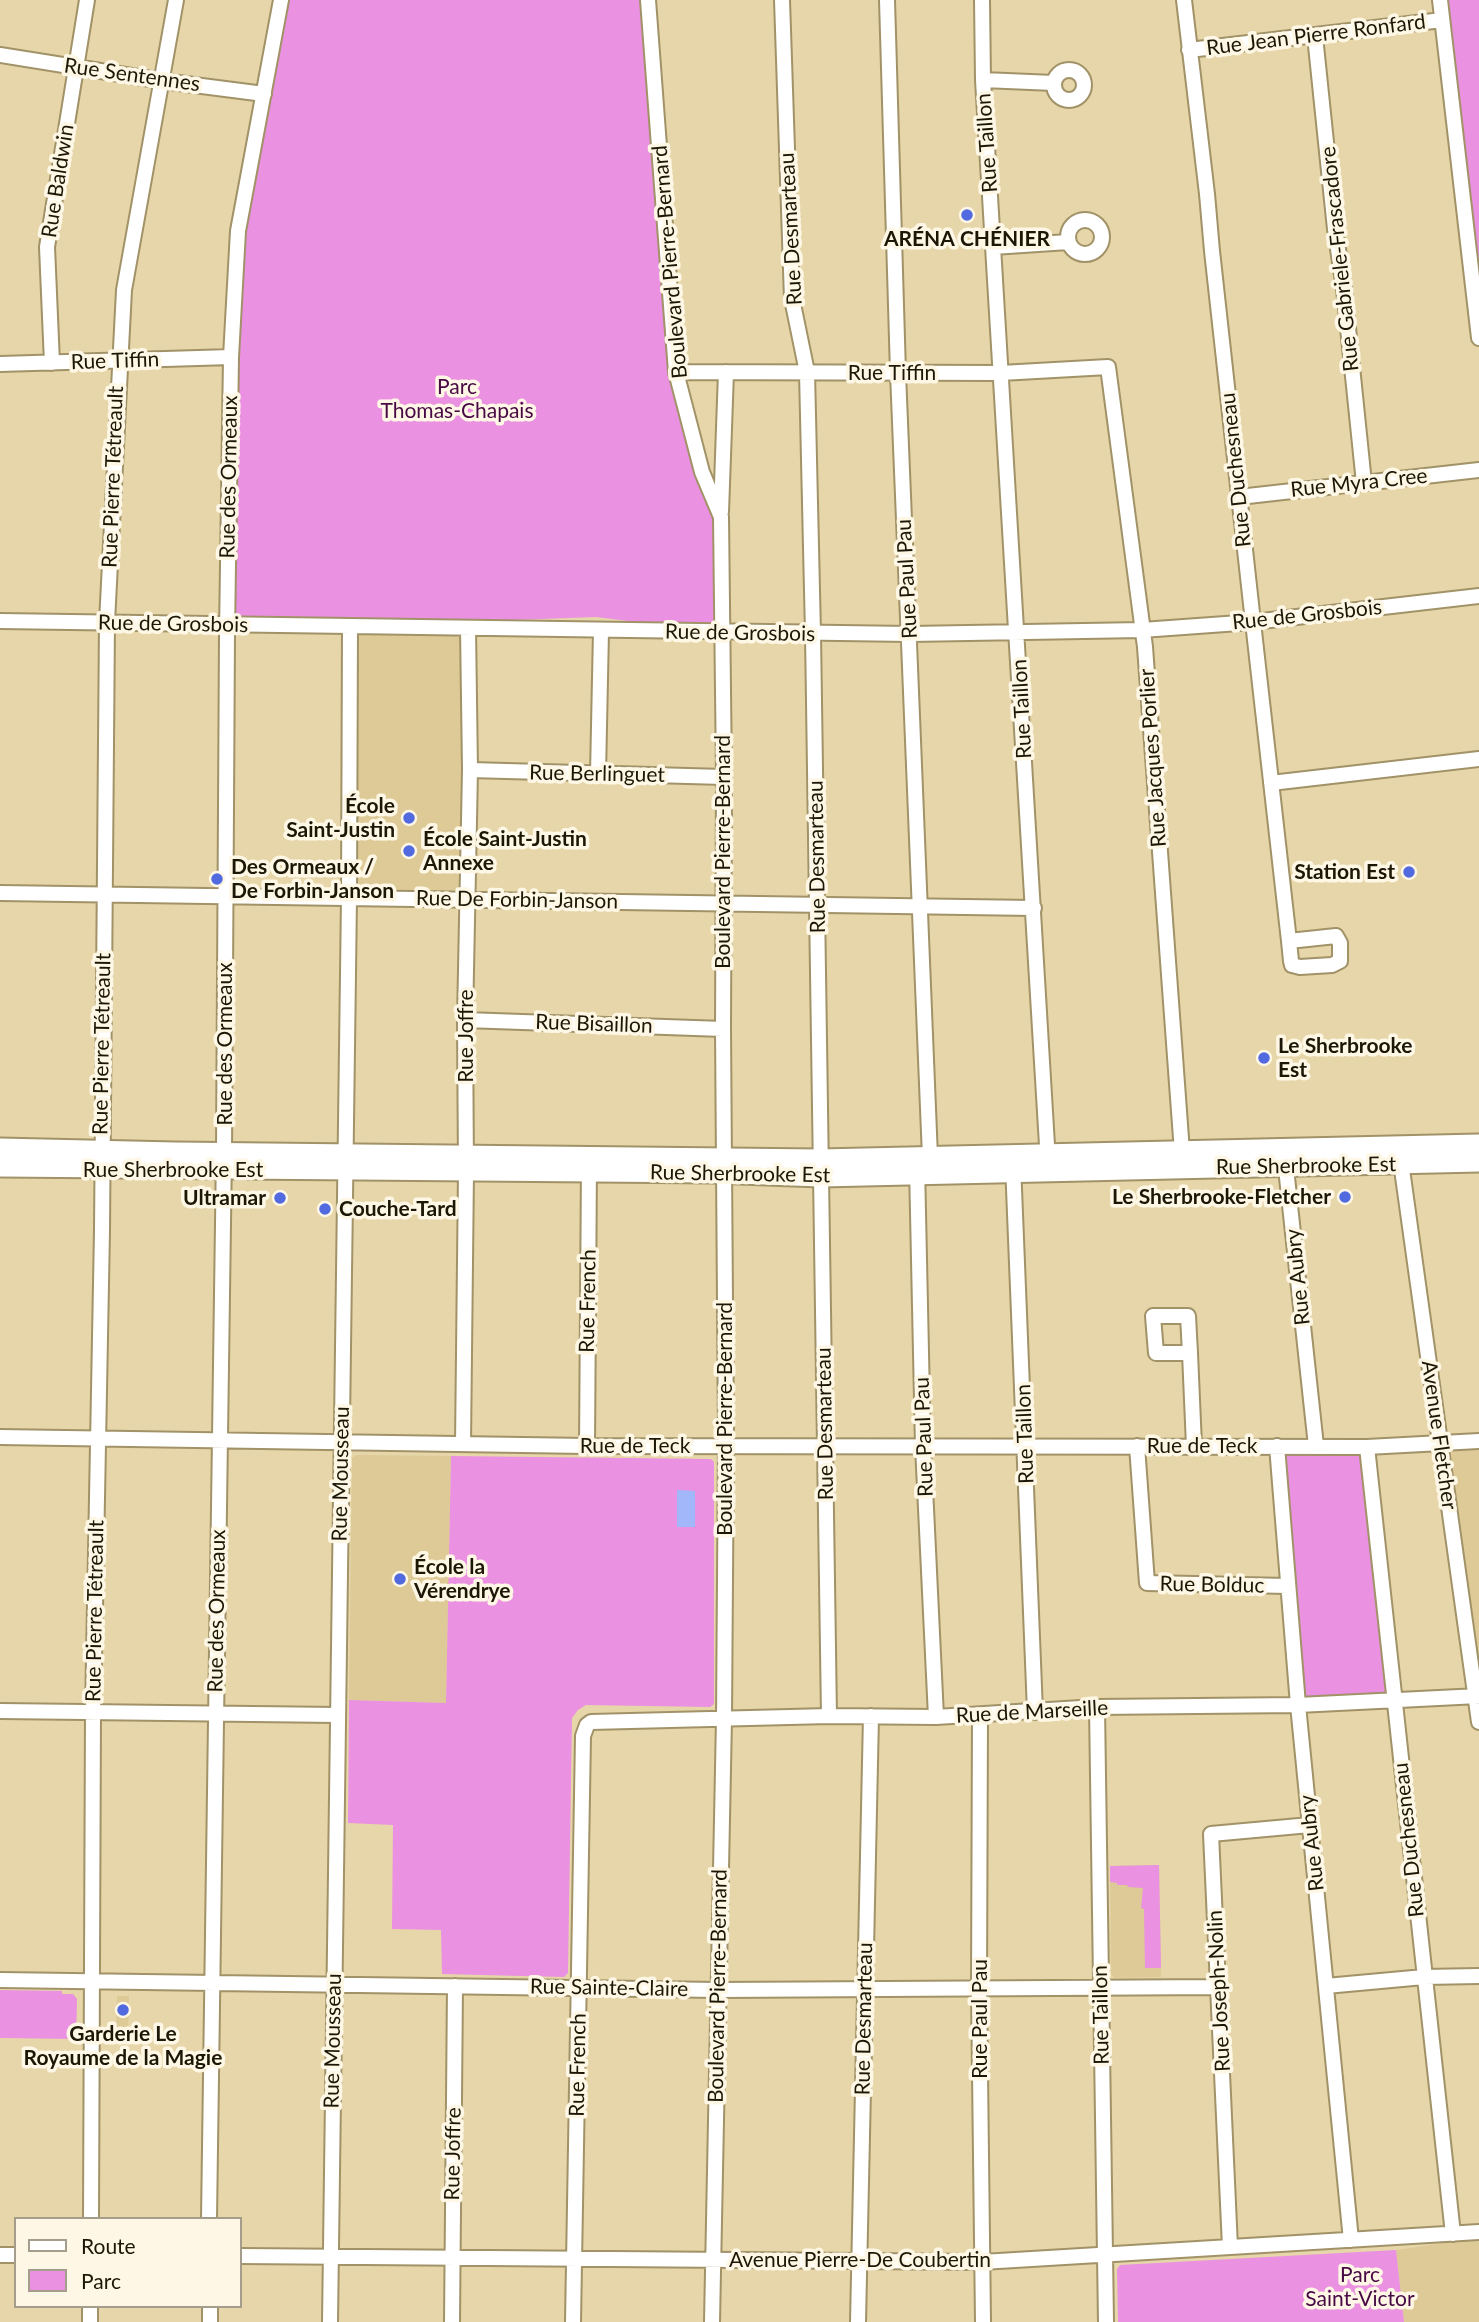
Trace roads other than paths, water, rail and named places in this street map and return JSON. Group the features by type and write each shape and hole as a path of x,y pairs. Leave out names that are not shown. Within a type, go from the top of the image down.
{"main road":[{"name":"Rue Sherbrooke Est","path":"1048,1162 1400,1155 1479,1144"},
{"name":"Rue Sherbrooke Est","path":"0,1148 101,1159 821,1168 921,1163 1013,1164 1182,1152 1285,1158"},
{"name":"Rue Sherbrooke Est","path":"1400,1155 1479,1162"},
{"name":"Rue Sherbrooke Est","path":"0,1167 101,1159"}],"street":[{"name":"Rue Baldwin","path":"52,363 47,247 87,0"},
{"name":"Rue Pierre Tétreault","path":"91,2217 93,1712 107,622 118,360 124,290 176,0"},
{"name":"Rue des Ormeaux","path":"209,2217 224,1161 231,357 238,231 281,0"},
{"name":"Boulevard Pierre-Bernard","path":"648,0 677,372 702,472 721,517"},
{"name":"Rue Desmarteau","path":"782,0 792,299 807,372 829,1716"},
{"name":"Rue Paul Pau","path":"887,0 898,373 920,906 923,1446 936,1717"},
{"name":"Rue Taillon","path":"982,0 983,80 1048,1162"},
{"name":"Rue Duchesneau","path":"1184,0 1289,941"},
{"path":"1440,0 1479,338"},
{"name":"Rue Jean Pierre Ronfard","path":"1189,50 1442,20"},
{"name":"Rue Gabriele-Frascadore","path":"1315,36 1364,483"},
{"name":"Rue Sentennes","path":"0,55 264,94"},
{"name":"Rue Taillon","path":"983,80 1054,82"},
{"path":"993,247 1068,242"},
{"name":"Rue Tiffin","path":"0,364 231,357"},
{"name":"Rue Tiffin","path":"677,372 1001,373 1108,367"},
{"name":"Rue Jacques Porlier","path":"1108,367 1146,661 1182,1152"},
{"name":"Boulevard Pierre-Bernard","path":"712,2322 724,1718 724,633 721,517 726,372"},
{"name":"Rue Myra Cree","path":"1239,497 1479,470"},
{"name":"Rue de Grosbois","path":"0,621 910,634 1142,630 1253,622 1479,596"},
{"name":"Rue Mousseau","path":"330,2322 349,898 350,626"},
{"name":"Rue Joffre","path":"463,1444 465,1020 470,770 468,628"},
{"path":"598,774 601,631"},
{"path":"1271,783 1479,759"},
{"name":"Rue Berlinguet","path":"470,770 724,777"},
{"name":"Rue De Forbin-Janson","path":"0,893 1034,908"},
{"name":"Rue Bisaillon","path":"465,1020 723,1029"},
{"name":"Avenue Fletcher","path":"1400,1155 1479,1722"},
{"name":"Rue Aubry","path":"1285,1158 1316,1446"},
{"name":"Rue French","path":"587,1446 589,1164"},
{"name":"Rue Taillon","path":"1013,1164 1035,1712"},
{"path":"1190,1353 1194,1446"},
{"name":"Rue de Teck","path":"0,1437 587,1446 1367,1447 1479,1441"},
{"name":"Rue Bolduc","path":"1137,1446 1147,1583 1288,1586"},
{"name":"Rue Aubry","path":"1277,1446 1298,1705 1351,2240"},
{"name":"Rue Duchesneau","path":"1367,1447 1453,2234"},
{"name":"Rue de Marseille","path":"587,1725 597,1720 980,1716 1097,1707 1298,1705 1477,1696"},
{"name":"Rue Taillon","path":"1097,1707 1106,2322"},
{"path":"0,1711 337,1715"},
{"name":"Rue Desmarteau","path":"858,2322 871,1716"},
{"name":"Rue Paul Pau","path":"980,1716 979,1989 983,2322"},
{"name":"Rue French","path":"573,2322 583,1736 587,1725"},
{"name":"Rue Joseph-Nolin","path":"1230,2247 1211,1834 1310,1825"},
{"path":"1326,1986 1424,1977 1479,1976"},
{"name":"Rue Sainte-Claire","path":"0,1980 718,1990 1219,1987"},
{"name":"Rue Joffre","path":"452,2322 455,1986"},
{"name":"Avenue Pierre-De Coubertin","path":"242,2256 982,2262 1479,2232"}],"water":[{"path":"677,1490 695,1491 695,1527 677,1527"}],"place":[{"name":"ARÉNA CHÉNIER","path":"967,215"},
{"name":"École Saint-Justin","path":"409,818"},
{"name":"École Saint-Justin Annexe","path":"409,851"},
{"name":"Station Est","path":"1409,872"},
{"name":"Des Ormeaux / De Forbin-Janson","path":"217,879"},
{"name":"Le Sherbrooke Est","path":"1264,1058"},
{"name":"Le Sherbrooke-Fletcher","path":"1345,1197"},
{"name":"Ultramar","path":"280,1198"},
{"name":"Couche-Tard","path":"325,1209"},
{"name":"École la Vérendrye","path":"400,1579"},
{"name":"Garderie Le Royaume de la Magie","path":"123,2010"}],"park label":[{"name":"Parc Thomas-Chapais","path":"457,399"},
{"name":"Parc Saint-Victor","path":"1360,2287"}]}
